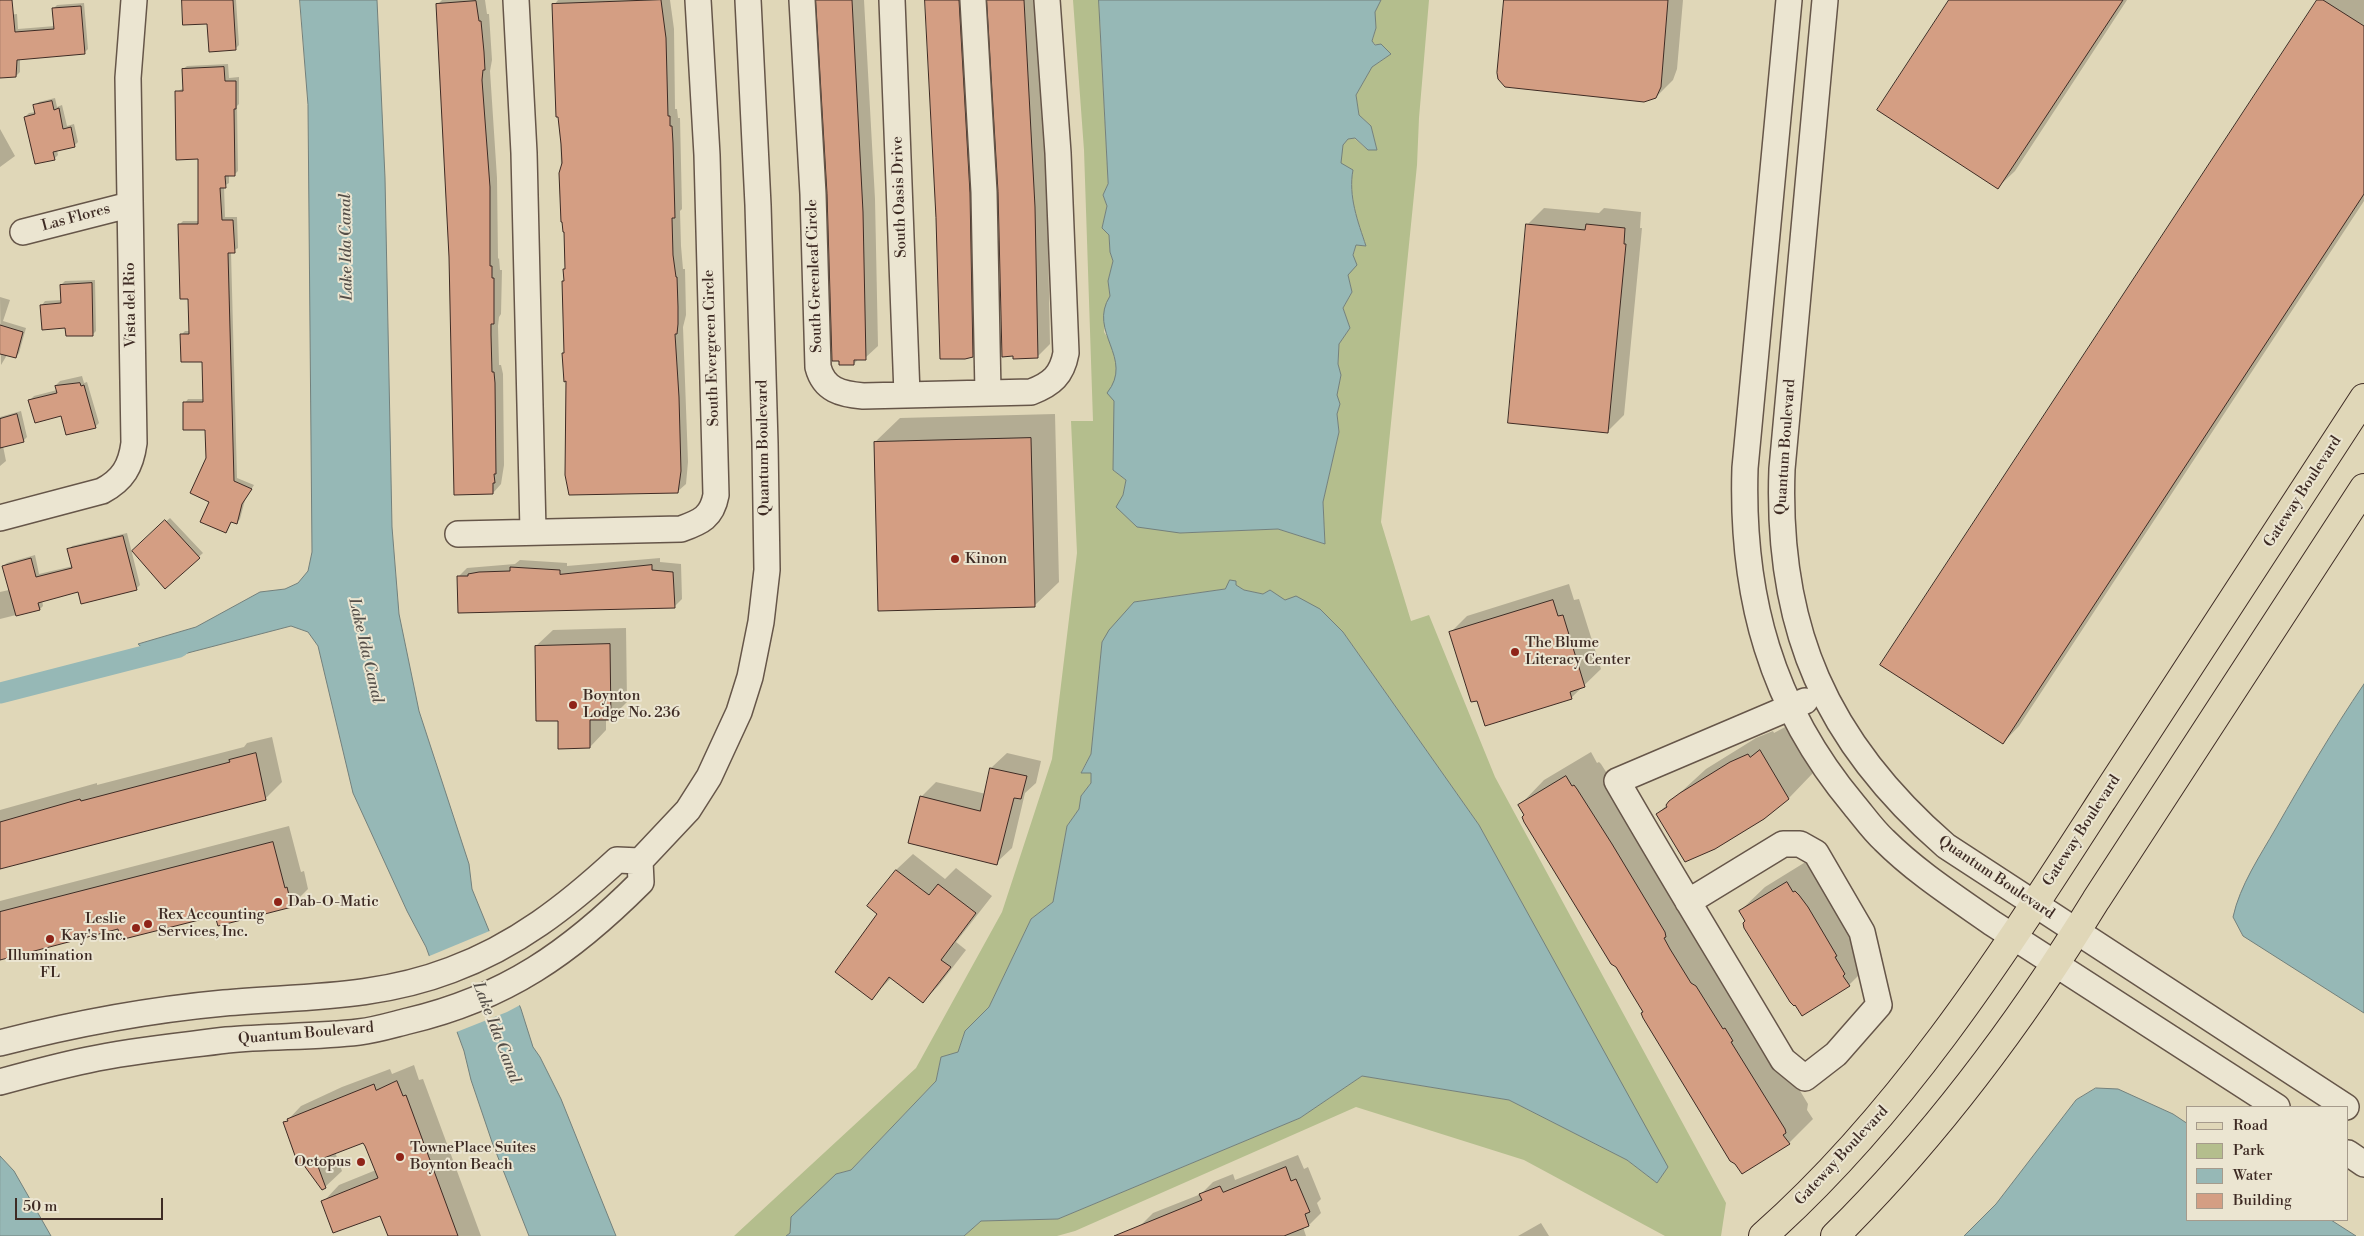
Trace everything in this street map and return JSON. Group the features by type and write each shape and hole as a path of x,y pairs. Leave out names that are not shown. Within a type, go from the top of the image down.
{"main road":[{"name":"Gateway Boulevard","path":"1763,1236 1794,1208 1851,1149 1905,1087 1954,1023 2014,936 2364,398"},
{"path":"1836,1236 1889,1181 1933,1130 1976,1077 2056,965 2364,488"}],"street":[{"name":"Vista del Rio","path":"0,518 102,491 121,478 132,458 134,444 128,78 134,0"},
{"path":"516,0 524,163 533,532"},
{"name":"South Evergreen Circle","path":"458,534 681,529 706,517 714,507 716,479 707,175 698,0"},
{"name":"Quantum Boulevard","path":"0,1082 89,1060 126,1054 232,1040 361,1031 421,1018 465,1004 498,990 539,968 605,918 642,882 640,861 688,810 709,777 733,728 756,652 762,614 767,570 765,443 758,205 748,0"},
{"name":"South Greenleaf Circle","path":"802,0 813,194 818,367 821,378 835,391 844,394 1031,392 1047,386 1057,378 1064,366 1066,353 1058,153 1047,0"},
{"name":"South Oasis Drive","path":"892,0 907,394"},
{"path":"973,0 985,202 988,393"},
{"path":"1789,0 1744,503 1748,565 1756,611 1778,679 1791,707 1835,782 1882,839 1946,891 2056,965 2275,1106"},
{"name":"Quantum Boulevard","path":"1825,0 1780,505 1782,540 1793,610 1803,644 1823,692 1852,744 1894,798 1946,846 2344,1106"},
{"name":"Las Flores","path":"23,232 129,205"},
{"path":"1688,902 1783,844 1800,844 1816,853 1862,932 1879,1005 1836,1054 1805,1078 1783,1060 1688,902 1617,781 1823,692"},
{"path":"0,1043 152,1011 251,1001 329,997 408,984 452,970 525,935 582,892 617,860 640,861"},
{"name":"Quantum Boulevard","path":"2349,1109 2364,1119"},
{"path":"2349,1154 2364,1164"}],"green space":[{"path":"1073,0 1099,0 1108,184 1103,195 1107,206 1102,228 1109,235 1110,252 1113,261 1108,281 1110,296 1104,332 1111,343 1117,369 1113,470 1126,480 1123,495 1180,533 1278,529 1325,544 1323,502 1339,432 1337,414 1340,404 1336,395 1341,375 1338,364 1339,344 1350,328 1343,308 1352,292 1348,275 1356,245 1366,246 1353,199 1353,170 1340,164 1343,144 1348,139 1354,138 1368,150 1377,150 1371,126 1359,115 1356,95 1372,67 1391,54 1372,42 1376,28 1374,12 1381,0 1429,0 1417,165 1381,522 1411,621 1429,615 1495,777 1726,1203 1721,1236 1665,1236 1524,1160 1356,1107 1075,1231 1057,1236 964,1236 981,1221 1058,1219 1300,1118 1362,1076 1509,1100 1627,1160 1657,1183 1667,1168 1479,825 1343,632 1291,599 1284,600 1270,590 1263,594 1244,590 1236,585 1225,589 1134,602 1102,642 1091,754 1081,772 1091,773 1091,783 1081,796 1079,809 1067,826 1053,902 1031,919 989,1007 965,1031 958,1053 941,1057 936,1081 851,1170 836,1174 790,1233 786,1236 734,1236 916,1068 1002,912 1052,759 1077,553 1071,421 1093,421 1084,150"}],"water":[{"name":"Lake Ida Canal","path":"300,0 377,0 385,178 392,527 399,614 419,711 469,864 472,889 521,1009 533,1047 561,1099 616,1236 529,1236 492,1142 471,1080 464,1051 426,947 407,911 353,793 318,646 308,632 291,626 157,661 138,644 196,627 260,592 285,589 298,583 308,571 312,552 308,105"},
{"path":"1099,0 1381,0 1375,12 1376,28 1372,41 1375,45 1381,44 1391,54 1372,67 1356,95 1359,115 1371,126 1377,150 1368,150 1355,138 1348,139 1343,145 1341,163 1353,170 1353,199 1366,246 1356,245 1353,255 1357,265 1348,275 1352,292 1343,308 1350,328 1339,344 1338,364 1341,375 1337,395 1340,404 1337,414 1339,432 1323,502 1325,544 1278,529 1180,533 1137,527 1116,507 1123,495 1126,480 1113,470 1114,401 1107,393 1114,380 1116,368 1104,321 1104,309 1110,296 1108,281 1113,261 1110,252 1109,235 1102,228 1107,206 1103,195 1108,184"},
{"path":"1230,580 1236,581 1236,585 1244,590 1263,594 1270,590 1285,600 1296,596 1320,609 1343,632 1479,825 1668,1167 1657,1183 1627,1160 1509,1100 1362,1076 1300,1118 1058,1219 981,1221 964,1236 786,1236 790,1233 791,1217 836,1174 851,1170 936,1081 941,1057 958,1052 965,1031 989,1007 1031,919 1053,902 1067,826 1079,809 1081,796 1091,783 1091,773 1081,773 1091,754 1102,642 1109,630 1134,602 1225,589"},
{"path":"2364,684 2364,1013 2243,936 2233,917 2245,882 2257,860 2318,755"},
{"path":"2096,1088 2118,1089 2173,1114 2186,1123 2186,1221 2333,1221 2356,1236 1964,1236 1996,1204 2076,1100"},
{"path":"0,1156 14,1171 51,1236 0,1236"}],"pier":[{"path":"492,930 522,1004 454,1033 427,957"}],"building":[{"path":"0,0 12,0 15,32 54,29 52,8 81,6 85,54 17,60 16,77 0,78"},
{"path":"182,0 233,0 236,50 209,52 207,24 183,25"},
{"path":"661,0 666,38 668,116 670,116 670,126 672,126 673,143 675,218 672,218 673,255 677,277 678,324 677,334 675,334 681,471 678,493 569,495 565,475 566,381 564,382 562,353 564,353 562,281 564,281 563,269 565,269 559,173 562,163 558,117 556,117 552,4"},
{"path":"816,0 852,0 863,212 866,360 854,360 854,365 839,365 839,361 832,361 827,194"},
{"path":"925,0 959,0 970,193 973,357 965,359 940,359 936,218"},
{"path":"987,0 1024,0 1035,207 1038,358 1013,359 1013,356 1002,357 998,192"},
{"path":"1504,0 1668,0 1661,87 1656,98 1644,102 1505,87 1498,79 1497,73"},
{"path":"1949,0 2123,0 1998,189 1877,110"},
{"path":"2317,0 2323,0 2364,26 2364,194 2003,744 1880,665"},
{"path":"476,1 479,21 481,21 484,52 485,70 483,70 482,80 490,187 490,266 492,266 492,278 494,278 494,324 491,324 491,335 492,372 494,372 495,383 496,474 494,474 493,494 454,495 449,257 436,4"},
{"path":"224,67 225,81 236,81 236,109 234,109 235,176 225,176 226,188 220,188 222,220 233,220 235,253 228,253 234,481 252,489 242,504 237,524 231,522 226,533 200,522 209,502 190,493 206,458 205,430 183,430 183,402 203,402 202,362 181,362 180,334 189,334 188,299 180,299 178,224 198,224 198,159 176,160 175,91 183,91 182,69"},
{"path":"52,101 54,110 59,108 63,129 71,127 75,147 53,152 55,160 35,164 24,117 35,114 33,105"},
{"path":"1526,224 1585,230 1586,224 1625,228 1624,244 1626,244 1608,433 1508,423"},
{"path":"92,283 93,336 66,336 65,328 42,330 40,305 61,303 60,285"},
{"path":"0,325 23,332 16,358 0,354"},
{"path":"80,383 81,386 84,385 96,428 66,435 61,416 35,423 28,400 57,393 55,386"},
{"path":"17,414 24,442 0,448 0,419"},
{"name":"Kinon","path":"1031,438 1035,607 878,611 874,442"},
{"path":"165,520 200,558 165,589 132,551"},
{"path":"123,536 137,590 81,604 78,592 38,603 40,610 16,616 2,566 31,558 36,577 72,568 67,549"},
{"path":"652,565 652,570 673,572 675,608 458,613 457,576 468,576 468,574 479,572 510,571 510,567 560,570 560,574"},
{"name":"The Blume Literacy Center","path":"1553,600 1558,616 1563,615 1585,687 1570,692 1572,699 1485,726 1477,701 1471,702 1449,632"},
{"name":"Boynton Lodge No. 236","path":"610,644 611,720 590,720 590,748 558,749 558,721 536,721 535,646"},
{"path":"1760,750 1789,799 1764,819 1715,849 1685,862 1656,814 1667,807 1666,805 1669,801 1680,793 1730,762 1748,754 1750,757"},
{"path":"256,753 266,800 0,869 0,822 80,799 81,801 230,762 229,760"},
{"path":"990,768 1027,776 1021,799 1014,798 997,865 908,843 920,796 980,811"},
{"path":"1566,776 1572,786 1574,785 1577,789 1612,844 1665,932 1666,937 1664,938 1670,949 1723,1029 1725,1028 1733,1041 1731,1042 1785,1129 1786,1133 1783,1135 1790,1144 1742,1174 1735,1164 1730,1161 1643,1018 1641,1013 1643,1012 1616,967 1611,964 1524,822 1522,817 1524,815 1518,805"},
{"path":"273,842 292,907 218,926 215,916 120,940 118,929 0,960 0,912"},
{"path":"896,870 929,895 938,884 976,913 941,960 951,967 923,1003 889,977 872,1000 835,972 877,914 867,906"},
{"path":"1787,882 1793,892 1795,891 1799,895 1808,907 1837,956 1835,957 1845,974 1843,976 1850,986 1802,1016 1795,1005 1790,1002 1744,928 1743,923 1745,921 1739,911"},
{"name":"TownePlace Suites Boynton Beach","path":"397,1081 403,1096 406,1095 458,1236 388,1236 380,1216 333,1233 321,1201 378,1178 365,1146 363,1143 316,1161 326,1188 322,1190 303,1164 298,1164 283,1122 374,1084 376,1090"},
{"path":"1286,1167 1291,1181 1296,1179 1310,1212 1305,1214 1309,1226 1284,1236 1114,1236 1202,1200 1199,1194 1220,1186 1223,1192"}],"waterway":[{"path":"0,693 179,647"}],"place":[{"name":"Kinon","path":"955,559"},
{"name":"The Blume Literacy Center","path":"1515,652"},
{"name":"Boynton Lodge No. 236","path":"573,705"},
{"name":"Dab-O-Matic","path":"278,902"},
{"name":"Rex Accounting Services, Inc.","path":"148,924"},
{"name":"Leslie Kay's Inc.","path":"136,928"},
{"name":"Illumination FL","path":"50,939"},
{"name":"TownePlace Suites Boynton Beach","path":"400,1157"},
{"name":"Octopus","path":"361,1162"}]}
